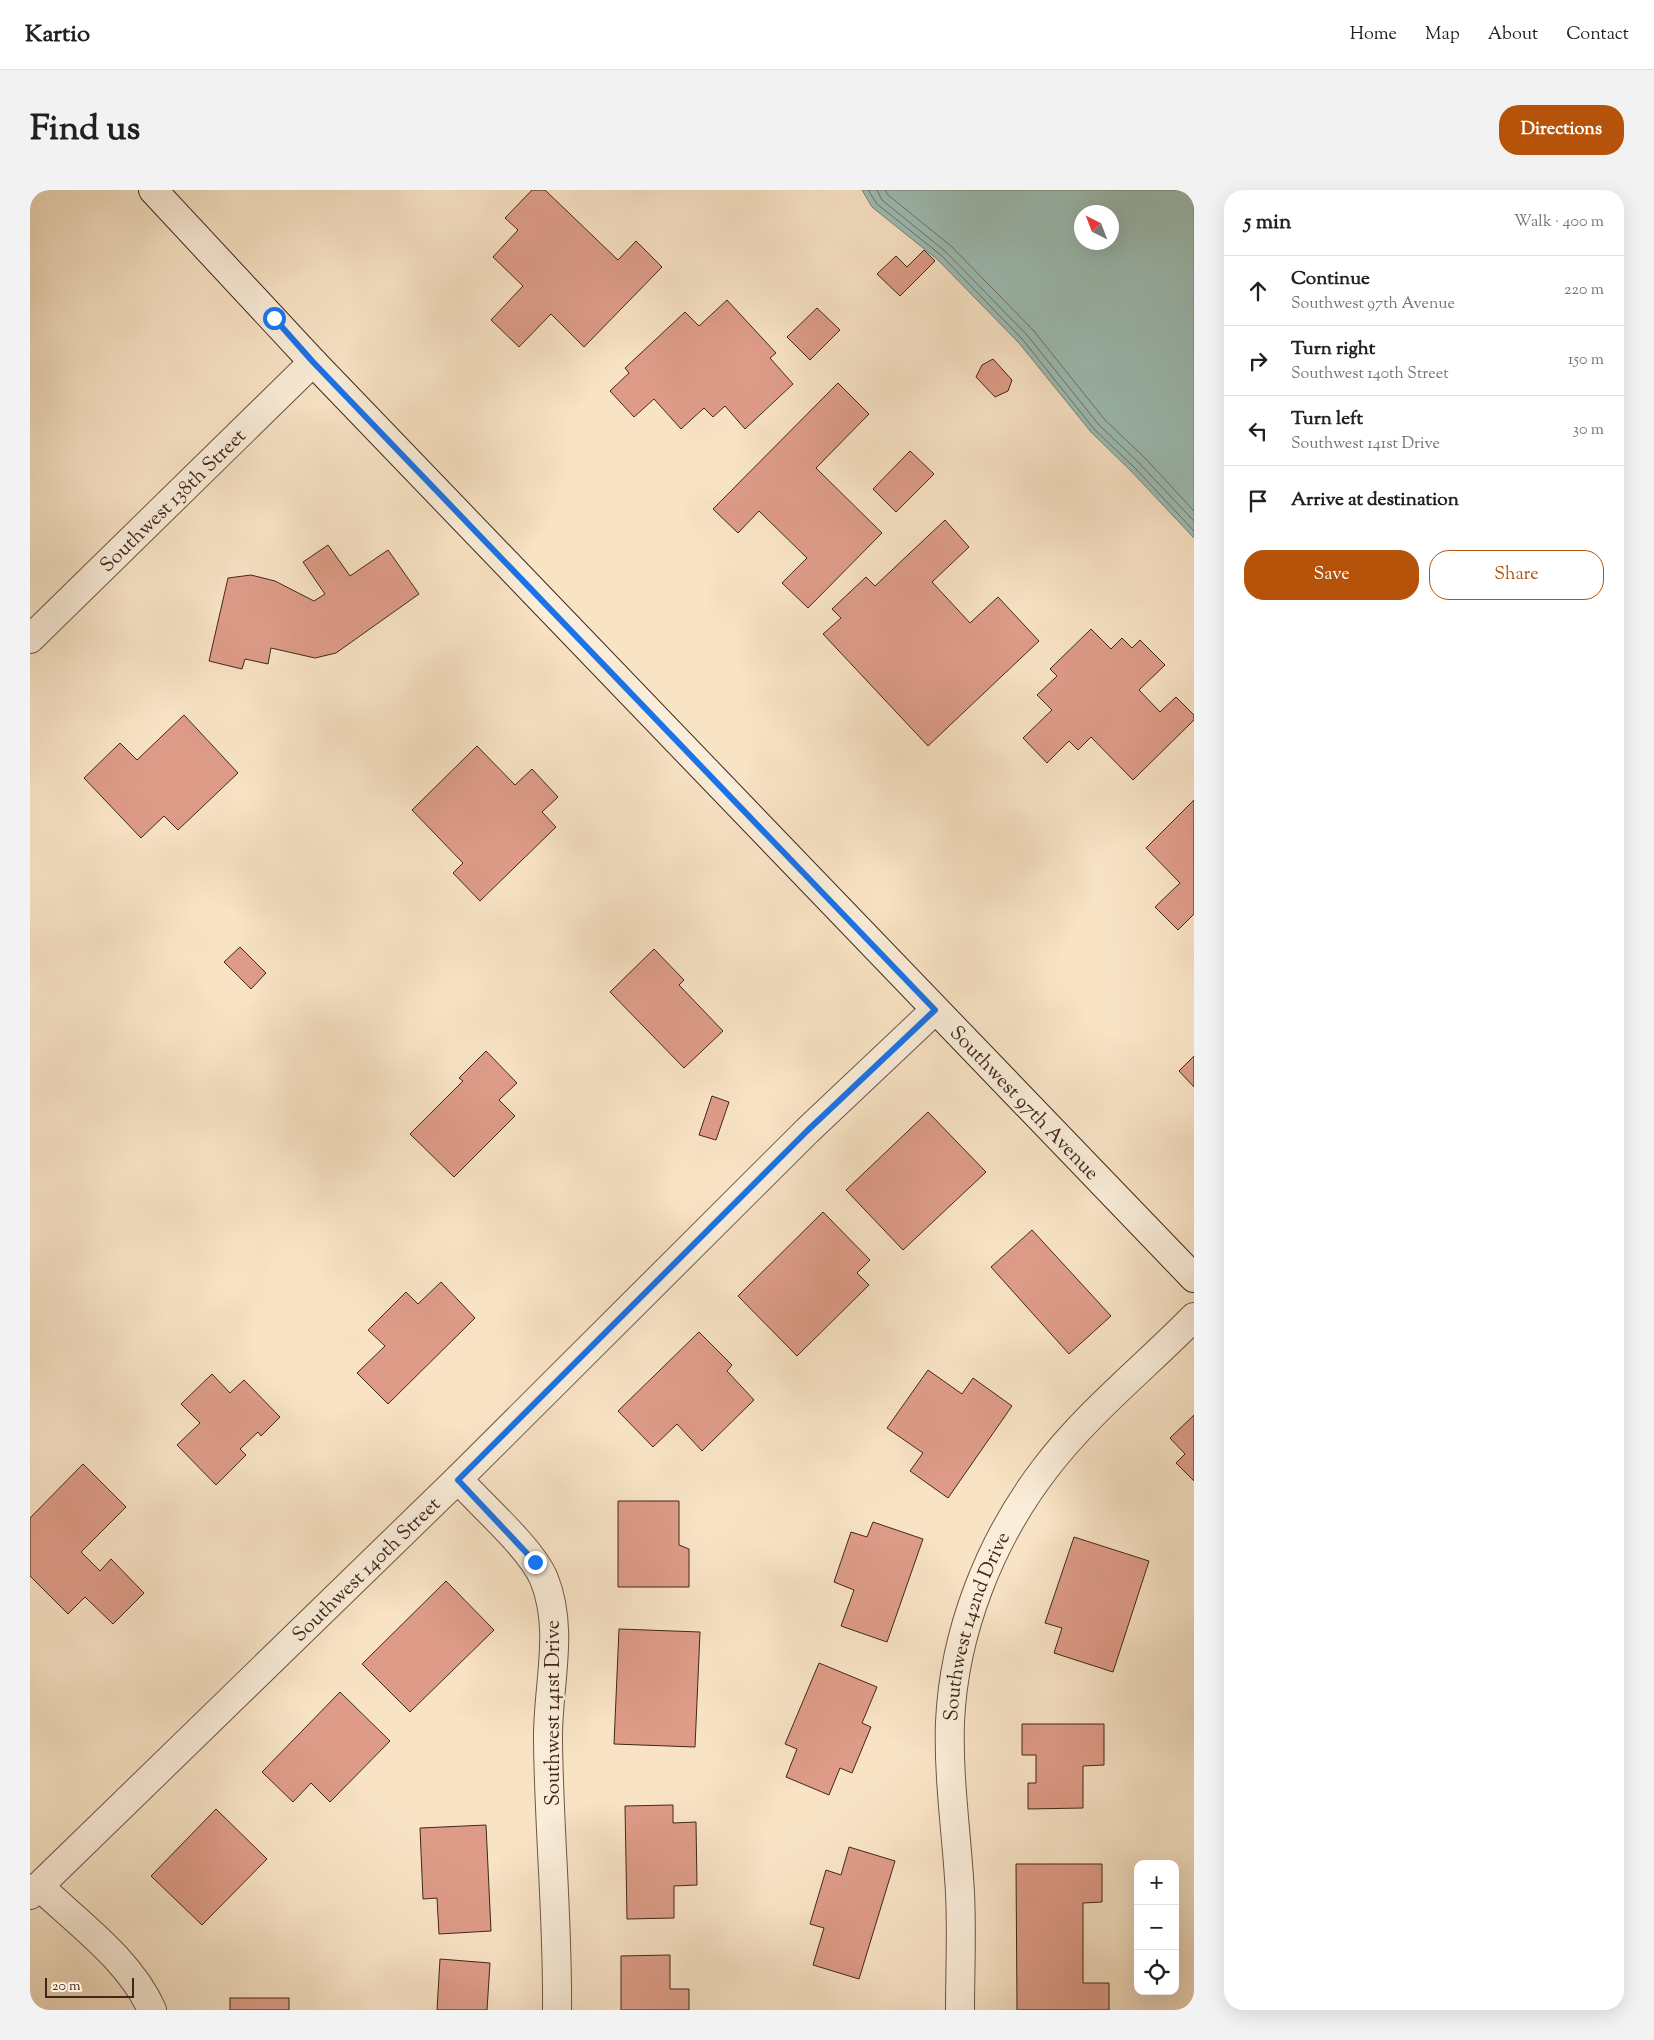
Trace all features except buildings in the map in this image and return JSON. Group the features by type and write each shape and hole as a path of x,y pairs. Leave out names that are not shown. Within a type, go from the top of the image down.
{"street":[{"name":"Southwest 97th Avenue","path":"153,190 313,362 1194,1278"},
{"name":"Southwest 138th Street","path":"30,639 313,362"},
{"name":"Southwest 140th Street","path":"34,1890 458,1480 807,1131 935,1010"},
{"name":"Southwest 142nd Drive","path":"960,2010 960,1893 952,1813 950,1721 960,1652 970,1613 998,1545 1021,1504 1045,1469 1113,1395 1194,1317"},
{"name":"Southwest 141st Drive","path":"458,1480 535,1562 544,1580 554,1620 548,1740 558,1944 557,2010"},
{"path":"34,1890 104,1947 136,1981 152,2010"}],"water":[{"path":"862,190 1194,190 1194,538 1131,471 1091,432 1019,343 938,260 872,207"}],"route":[{"path":"274,318 313,362 935,1010 807,1131 458,1480 535,1562"}]}
